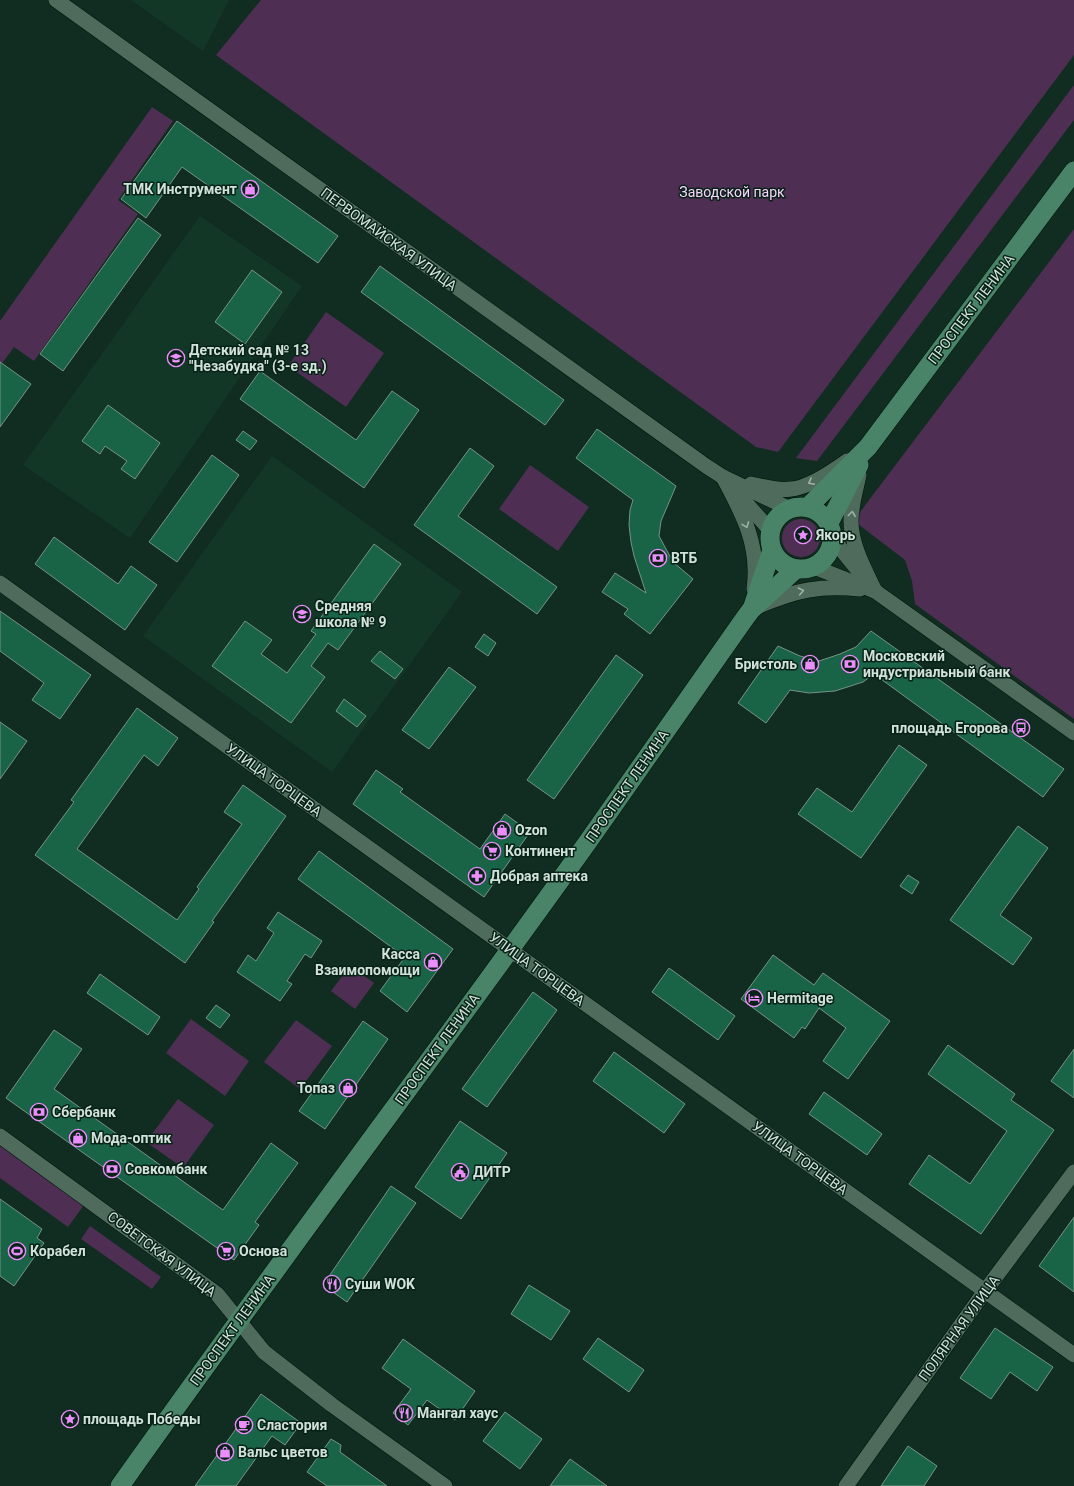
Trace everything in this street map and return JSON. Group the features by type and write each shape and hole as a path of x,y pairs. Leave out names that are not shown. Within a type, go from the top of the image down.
{"main road":[{"name":"ПРОСПЕКТ ЛЕНИНА","path":"868,447 1074,171"},
{"path":"805,568 785,565 777,558 772,550 769,539 770,530 780,514 799,508 868,447"},
{"path":"751,610 805,568 826,557 831,549 831,530 868,447"},
{"path":"799,508 820,513 831,530"},
{"path":"751,610 772,550"},
{"name":"ПРОСПЕКТ ЛЕНИНА","path":"120,1486 217,1350 510,949 751,610"}],"street":[{"name":"ПЕРВОМАЙСКАЯ УЛИЦА","path":"56,0 722,477"},
{"path":"722,477 777,489 793,489 807,484 843,464 868,447"},
{"path":"868,447 854,497 851,521 854,542 875,591"},
{"path":"722,477 799,508"},
{"path":"722,477 770,530"},
{"path":"722,477 746,522 753,544 755,586 751,610"},
{"path":"831,530 875,591"},
{"path":"805,568 875,591 1074,733"},
{"name":"УЛИЦА ТОРЦЕВА","path":"0,583 1074,1355"},
{"path":"751,610 794,592 815,588 875,591"},
{"name":"СОВЕТСКАЯ УЛИЦА","path":"0,1136 217,1294 264,1352 332,1405 445,1486"},
{"name":"ПОЛЯРНАЯ УЛИЦА","path":"846,1486 985,1291 1074,1172"}],"shaded area":[{"path":"131,0 229,0 203,51"},
{"name":"Детский сад № 13 \"Незабудка\" (3-е зд.)","path":"200,216 302,286 130,538 23,465"},
{"name":"Средняя школа № 9","path":"272,456 462,592 332,772 143,636"}],"green space":[{"name":"Заводской парк","path":"261,0 1074,0 1074,55 778,452 756,447 216,55"},
{"path":"1074,85 1074,120 817,461 796,458"},
{"path":"152,107 173,121 118,200 138,214 34,361 14,347 0,366 0,321"},
{"path":"1074,229 1074,719 915,604 912,581 905,560 854,521"},
{"path":"326,312 384,353 346,407 288,366"},
{"path":"530,465 589,507 558,551 499,509"},
{"path":"797,519 805,519 815,524 819,531 819,545 815,552 805,557 797,557 787,552 785,549 782,542 782,534 787,524 790,522"},
{"path":"350,966 374,983 355,1009 331,991"},
{"path":"191,1019 249,1061 225,1096 166,1053"},
{"path":"296,1020 332,1046 300,1089 264,1062"},
{"path":"178,1099 214,1125 183,1168 146,1142"},
{"path":"0,1145 84,1205 68,1227 0,1178"},
{"path":"90,1226 161,1277 152,1289 81,1239"}],"building":[{"path":"177,121 338,236 318,263 182,167 146,218 121,199"},
{"path":"138,218 161,235 63,371 40,354"},
{"path":"380,266 564,400 545,425 361,292"},
{"path":"252,270 282,292 245,344 215,322"},
{"path":"0,362 31,384 0,427"},
{"path":"260,371 356,440 392,391 419,410 364,488 240,399"},
{"path":"108,405 160,443 135,479 121,469 127,461 105,446 100,454 82,441"},
{"path":"597,429 676,486 661,521 659,536 673,562 693,579 650,634 624,614 628,609 602,592 615,573 646,593 631,542 629,525 630,510 633,500 576,458"},
{"path":"243,431 257,441 250,450 236,440"},
{"path":"470,448 494,466 458,516 557,587 537,614 414,525"},
{"path":"212,455 239,475 177,562 149,542"},
{"path":"54,537 118,584 131,566 157,585 125,630 35,564"},
{"path":"374,544 401,564 338,650 328,643 311,666 325,677 291,723 212,666 245,621 272,640 261,654 287,673 316,634 311,631"},
{"path":"0,611 91,675 60,719 32,700 44,683 0,651"},
{"path":"871,631 1064,769 1043,797 874,674 863,682 835,691 809,693 790,690 766,723 738,703 778,646 800,656 819,661 856,647"},
{"path":"484,634 496,643 488,656 475,647"},
{"path":"380,651 403,669 395,679 371,661"},
{"path":"616,655 643,675 554,799 527,780"},
{"path":"449,667 476,687 429,749 402,730"},
{"path":"344,699 366,716 357,727 336,711"},
{"path":"137,708 178,738 158,766 144,755 77,849 177,920 199,889 197,887 242,824 224,812 243,785 286,816 212,921 214,922 185,963 35,855 74,802 71,800"},
{"path":"0,722 27,741 0,779"},
{"path":"899,745 927,765 861,858 798,814 817,788 852,812"},
{"path":"376,770 403,789 400,792 480,849 505,814 530,832 484,897 353,804"},
{"path":"1018,826 1048,848 1000,915 1032,938 1013,965 950,920"},
{"path":"319,851 453,949 407,1012 380,991 405,957 298,879"},
{"path":"908,875 919,882 912,894 900,886"},
{"path":"278,912 322,941 311,958 305,954 287,981 292,984 280,1001 237,972 248,955 256,961 274,933 267,928"},
{"path":"773,955 814,985 823,973 890,1021 848,1079 823,1061 846,1028 819,1008 805,1029 802,1027 794,1038 741,999"},
{"path":"669,968 735,1016 718,1040 652,992"},
{"path":"100,974 160,1017 148,1035 87,993"},
{"path":"533,992 557,1010 487,1107 462,1089"},
{"path":"216,1005 230,1015 220,1028 206,1018"},
{"path":"363,1021 388,1039 325,1129 299,1111"},
{"path":"54,1030 82,1049 54,1089 223,1210 271,1143 298,1163 255,1222 259,1225 234,1260 6,1098"},
{"path":"948,1045 1015,1094 1011,1100 1054,1130 981,1234 909,1184 929,1155 970,1184 1007,1131 928,1074"},
{"path":"1074,1049 1074,1098 1051,1081"},
{"path":"614,1052 685,1104 664,1133 593,1081"},
{"path":"824,1092 882,1134 867,1155 809,1114"},
{"name":"ДИТР","path":"460,1121 507,1153 461,1219 415,1187"},
{"path":"391,1186 416,1203 347,1302 323,1285"},
{"path":"0,1199 42,1229 37,1238 44,1243 14,1286 0,1276"},
{"path":"1074,1217 1074,1292 1039,1266"},
{"path":"529,1285 570,1311 551,1340 511,1314"},
{"path":"995,1328 1053,1367 1037,1391 1010,1372 991,1399 960,1378"},
{"path":"598,1338 644,1370 629,1392 583,1359"},
{"path":"403,1339 475,1391 455,1420 427,1400 408,1425 393,1413 411,1389 382,1368"},
{"path":"261,1394 301,1423 285,1445 272,1436 236,1486 195,1486"},
{"path":"505,1412 542,1439 520,1469 483,1441"},
{"path":"331,1439 341,1445 340,1452 387,1486 327,1486 307,1472"},
{"path":"908,1446 937,1466 924,1486 881,1486"},
{"path":"570,1459 607,1486 550,1486"}],"place":[{"name":"ТМК Инструмент","path":"250,189"},
{"name":"Детский сад № 13 \"Незабудка\" (3-е зд.)","path":"176,358"},
{"name":"Якорь","path":"803,535"},
{"name":"ВТБ","path":"658,558"},
{"name":"Средняя школа № 9","path":"302,614"},
{"name":"Бристоль","path":"810,664"},
{"name":"Московский индустриальный банк","path":"850,664"},
{"name":"площадь Егорова","path":"1021,728"},
{"name":"Ozon","path":"502,830"},
{"name":"Континент","path":"492,851"},
{"name":"Добрая аптека","path":"477,876"},
{"name":"Касса Взаимопомощи","path":"433,962"},
{"name":"Hermitage","path":"754,998"},
{"name":"Топаз","path":"348,1088"},
{"name":"Сбербанк","path":"39,1112"},
{"name":"Мода-оптик","path":"78,1138"},
{"name":"Совкомбанк","path":"112,1169"},
{"name":"ДИТР","path":"460,1172"},
{"name":"Корабел","path":"17,1251"},
{"name":"Основа","path":"226,1251"},
{"name":"Суши WOK","path":"332,1284"},
{"name":"Мангал хаус","path":"404,1413"},
{"name":"площадь Победы","path":"70,1419"},
{"name":"Сластория","path":"244,1425"},
{"name":"Вальс цветов","path":"225,1452"}]}
